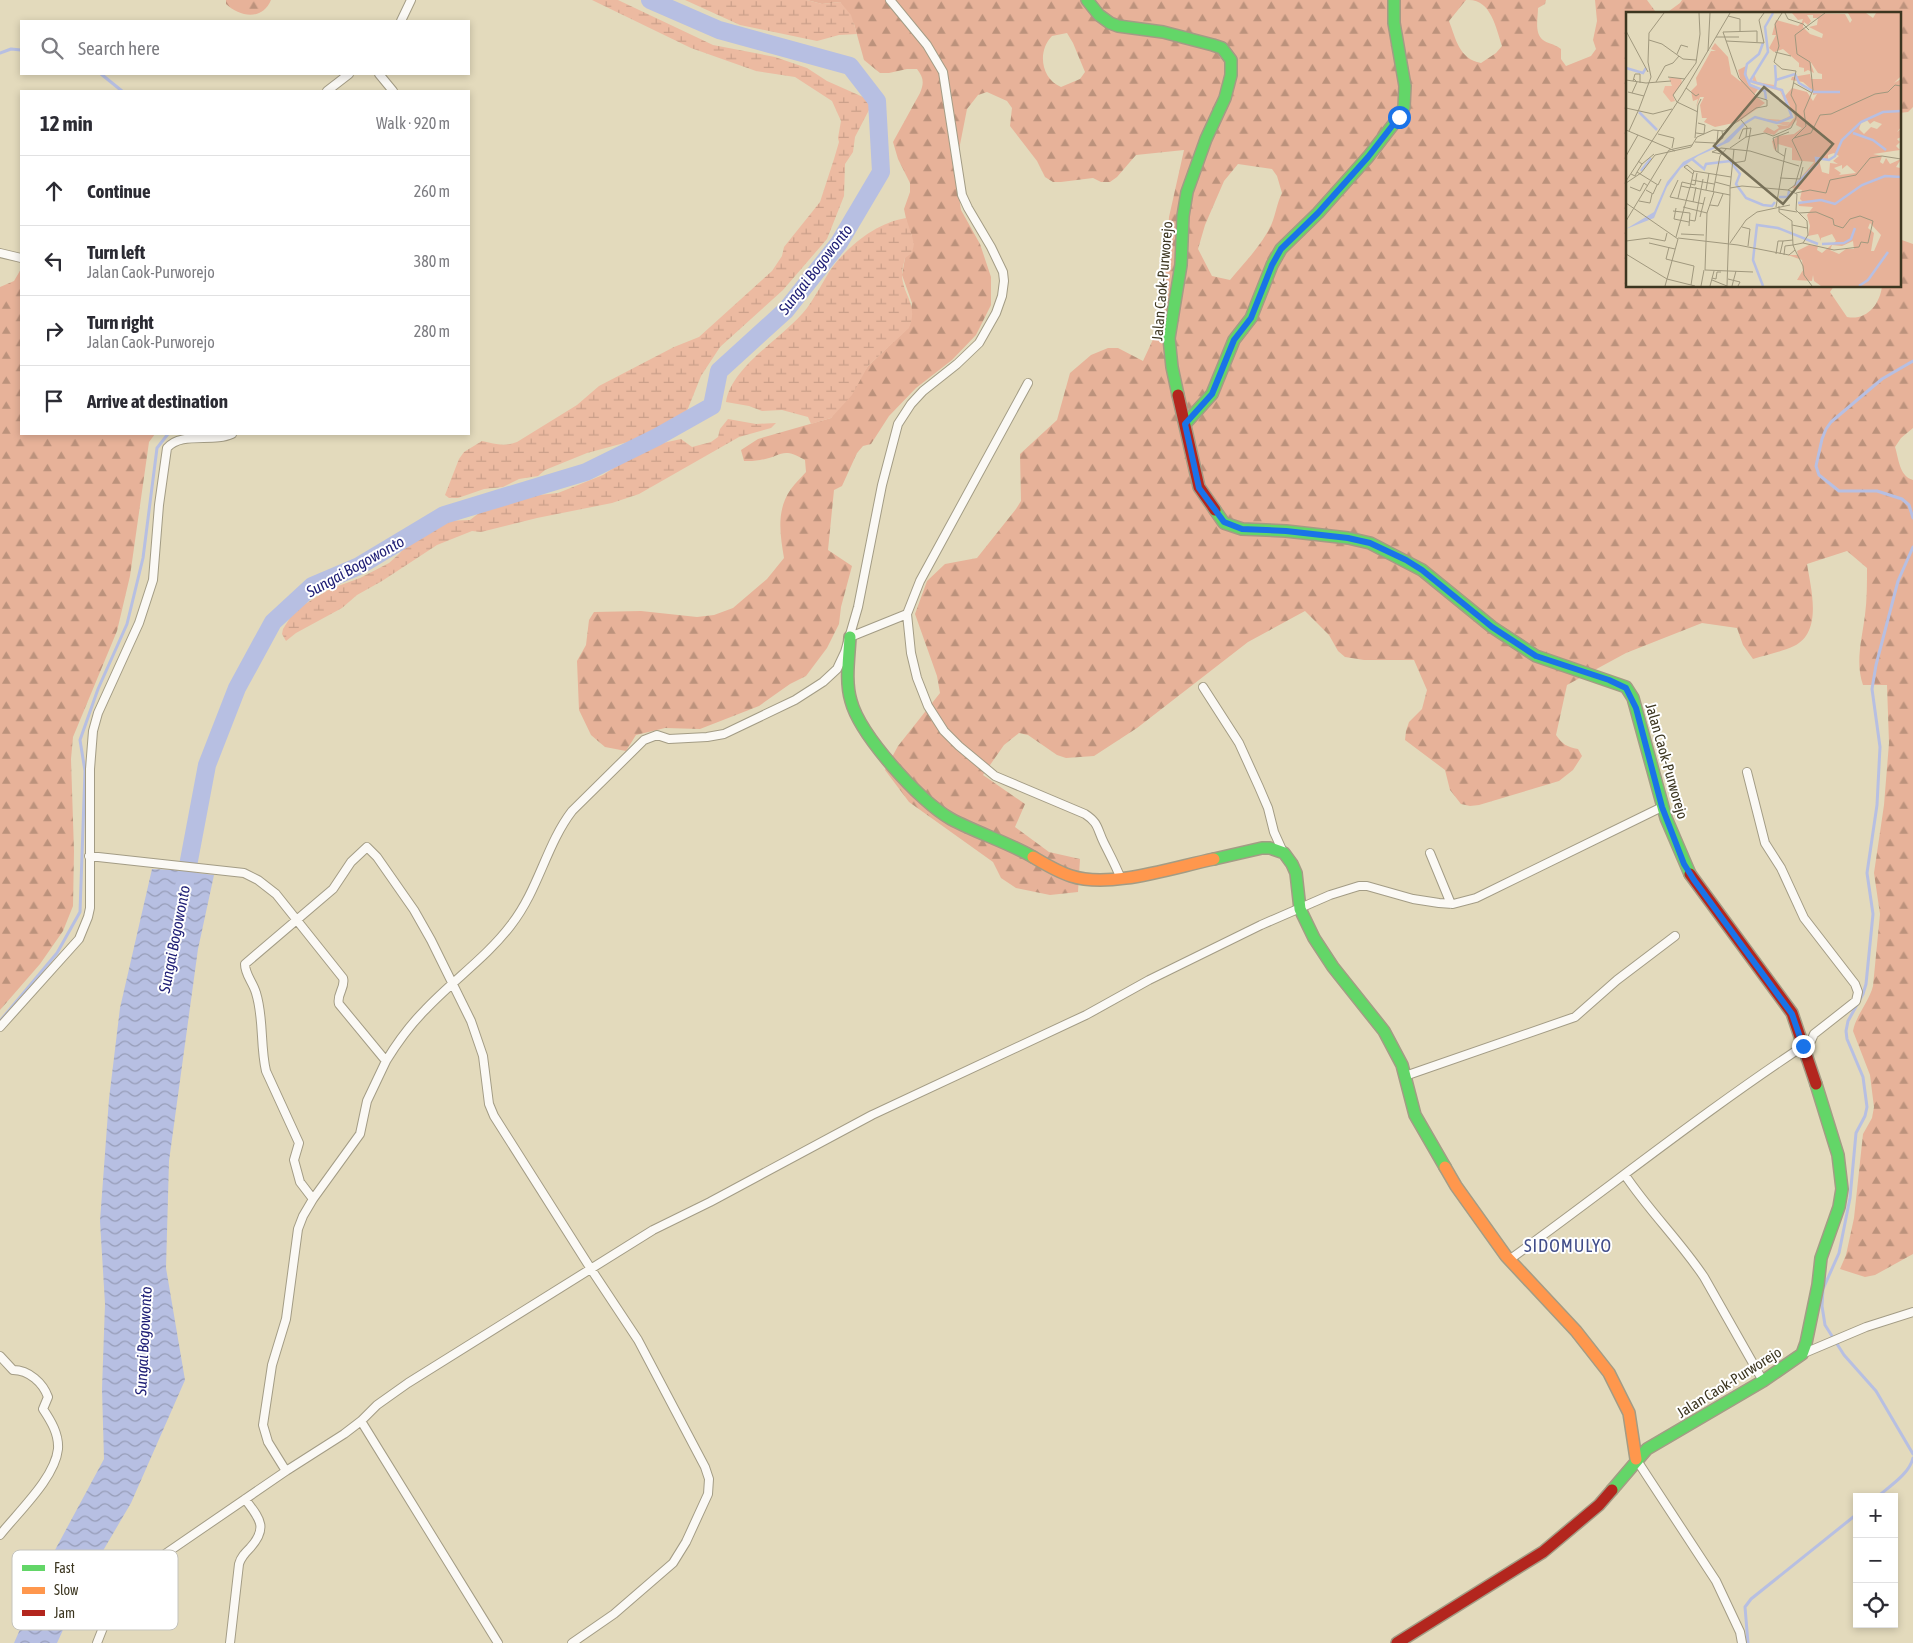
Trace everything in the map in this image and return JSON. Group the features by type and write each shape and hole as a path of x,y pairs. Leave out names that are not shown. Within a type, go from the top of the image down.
{"street":[{"path":"401,20 411,0"},
{"path":"890,0 927,45 943,72 962,195 999,261 1004,281 996,313 979,344 923,391 911,404 898,424 882,485 858,607 849,685 852,707 867,733 883,753 940,812 988,837 1012,846 1063,873 1102,880 1120,878 1262,848 1282,849"},
{"name":"Jalan Caok-Purworejo","path":"1087,0 1110,23 1118,26 1163,32 1213,45 1222,48 1231,60 1231,75 1226,98 1206,139 1187,192 1182,216 1181,265 1169,338 1172,367 1199,488 1224,522 1242,529 1286,531 1348,538 1370,543 1406,560 1422,570 1492,627 1536,656 1609,680 1626,688 1636,708 1662,807 1681,856 1689,872 1792,1014 1832,1128 1840,1165 1842,1189 1839,1206 1821,1258 1813,1310 1802,1354 1764,1381 1647,1449 1636,1459 1599,1506 1543,1552 1397,1643"},
{"path":"1185,424 1212,394 1234,340 1251,318 1272,265 1281,249 1318,213 1368,157 1399,117 1404,107 1405,86 1394,23 1394,0"},
{"path":"328,90 348,75"},
{"path":"380,75 392,90"},
{"path":"0,253 20,258"},
{"path":"1028,383 920,581 907,614 911,653 917,678 928,706 944,730 959,746 994,776 1085,814 1093,820 1099,828 1103,842 1120,878"},
{"path":"0,1027 79,939 88,917 90,908 90,769 93,731 98,712 139,622 153,580 159,505 168,448 171,444 182,439 216,438 228,435"},
{"path":"286,1471 268,1442 262,1425 272,1365 286,1319 298,1229 303,1216 313,1200 360,1134 367,1101 386,1061 411,1026 452,984 487,953 512,924 534,889 563,822 644,740 657,736 668,739 707,738 724,734 795,700 823,682 837,669 854,635 907,614"},
{"path":"1202,687 1239,743 1268,808 1274,832 1296,873 1300,908 1314,938 1333,967 1384,1031 1396,1051 1405,1076 1415,1115 1456,1186 1509,1260 1576,1331 1609,1374 1628,1413 1636,1459 1716,1581 1740,1632 1742,1643"},
{"path":"1509,1260 1702,1116 1811,1041 1814,1034 1854,1004 1858,998 1857,988 1804,918 1781,868 1765,843 1747,772"},
{"path":"174,1550 286,1471 344,1434 377,1405 408,1383 653,1230 718,1198 872,1115 1086,1015 1220,944 1330,895 1358,886 1367,886 1413,899 1451,904 1476,898 1662,807"},
{"path":"313,1200 300,1182 294,1160 298,1144 266,1071 259,1002 256,990 245,969 247,961 298,921 333,889 351,862 367,847 377,857 414,910 431,940 478,1038 483,1056 489,1104 494,1116 648,1356 705,1467 709,1479 708,1494 702,1509 681,1553 673,1563 614,1614 572,1643"},
{"path":"1430,853 1451,904"},
{"path":"90,856 244,873 268,886 344,980 338,1001 339,1004 386,1061"},
{"path":"1405,1076 1575,1017 1617,980 1675,936"},
{"path":"1625,1175 1641,1198 1704,1276 1764,1381"},
{"path":"1802,1354 1844,1336 1913,1312"},
{"path":"0,1356 13,1370 25,1371 44,1387 48,1397 43,1409 54,1427 58,1447 53,1466 32,1496 0,1535"},
{"path":"361,1421 498,1643"},
{"path":"230,1643 239,1564 244,1554 259,1538 261,1531 259,1519 246,1499"},
{"path":"96,1643 101,1630"}],"green space":[{"path":"226,0 271,0 262,11 250,15 238,12 226,4"},
{"path":"592,0 618,0 713,45 775,57 807,68 827,81 863,97 869,103 870,108 855,137 853,152 845,164 844,196 827,239 783,290 720,347 701,376 687,411 661,428 639,439 587,453 545,470 538,476 519,479 503,487 484,489 458,498 449,498 445,495 459,459 464,452 482,441 504,445 517,442 577,405 599,386 674,347 699,337 772,271 782,256 784,247 820,202 839,142 841,121 832,101 795,77 756,71 691,48"},
{"path":"685,0 807,0 822,4 840,2 851,15 857,34 839,35 817,41 740,25"},
{"path":"807,0 1466,0 1449,21 1456,41 1463,53 1474,61 1481,63 1496,53 1502,46 1492,16 1488,10 1476,1 1469,0 1546,0 1545,4 1538,8 1538,33 1543,40 1561,49 1561,59 1566,66 1591,56 1596,49 1593,40 1597,21 1595,0 1647,0 1655,11 1658,12 1626,12 1626,288 1833,288 1830,292 1847,317 1854,318 1860,317 1871,310 1881,293 1882,288 1900,288 1900,239 1913,244 1913,428 1901,438 1895,447 1902,471 1908,478 1913,480 1913,1254 1875,1275 1865,1277 1840,1269 1846,1255 1854,1218 1863,1134 1872,1118 1874,1107 1870,1075 1853,1031 1873,986 1880,914 1874,873 1884,805 1889,743 1887,685 1863,685 1861,676 1860,650 1865,615 1867,568 1847,551 1807,564 1812,597 1812,620 1809,631 1794,646 1753,659 1743,645 1737,628 1702,623 1626,653 1567,685 1556,735 1565,745 1578,749 1582,756 1573,770 1559,781 1479,805 1461,804 1450,790 1445,770 1405,740 1409,722 1422,709 1427,690 1414,660 1364,660 1345,657 1338,651 1329,635 1305,611 1248,642 1137,728 1094,756 1066,758 1057,755 1028,735 1019,733 1004,745 983,775 1025,804 1015,827 1049,852 1080,859 1078,892 1050,895 1016,888 1001,878 993,862 909,802 885,770 898,746 940,693 937,676 915,614 927,581 945,564 977,558 1016,509 1021,501 1020,454 1057,420 1070,373 1091,355 1108,348 1118,348 1143,361 1162,320 1164,311 1160,270 1167,250 1169,217 1184,150 1136,155 1117,177 1110,182 1101,182 1093,178 1053,182 1045,177 1037,161 1010,126 1012,108 1007,101 987,92 978,95 967,109 955,170 961,210 980,244 991,277 991,305 976,335 952,360 916,388 889,416 871,444 863,446 857,453 842,486 834,490 828,550 852,566 841,607 839,624 827,648 806,676 790,684 759,706 700,729 665,728 636,735 626,751 605,747 591,735 579,710 577,661 586,645 589,620 594,612 641,611 697,617 714,615 733,608 767,579 784,558 780,522 781,514 786,497 806,472 805,460 786,453 767,459 744,461 741,450 758,439 831,418 868,366 908,328 912,303 902,275 912,236 908,228 904,209 910,192 910,183 898,159 893,142 920,93 923,83 922,78 917,69 880,73 864,60 854,24 840,2 822,4","holes":["1067,33 1085,72 1080,79 1061,87 1054,83 1045,71 1043,64 1044,49 1052,36","1238,164 1272,169 1277,176 1282,193 1272,223 1264,238 1230,280 1212,276 1198,249 1205,225 1224,181"]},
{"path":"1682,0 1913,0 1913,107 1908,112 1900,113 1900,12 1668,12"},
{"path":"906,218 914,244 912,253 905,258 902,272 904,288 912,312 909,328 868,366 852,395 831,418 811,424 808,417 782,410 762,411 749,406 726,402 730,389 738,376 748,364 807,308 838,260 872,231 888,223"},
{"path":"20,271 20,435 154,435 149,442 130,576 117,631 73,737 71,759 74,851 73,906 63,931 40,964 0,1010 0,287 14,281"},
{"path":"728,419 756,424 776,423 771,428 739,437 639,494 612,503 537,518 481,532 472,531 437,545 357,595 342,608 296,633 286,641 282,634 283,629 295,610 330,589 360,578 389,563 411,540 444,521 470,520 488,506 521,497 558,493 603,475 645,447 681,439 692,447 711,442 718,437 720,429"}],"water":[{"path":"152,869 214,875 198,949 169,1161 166,1268 185,1380 131,1503 103,1550 55,1550 104,1459 102,1389 105,1304 100,1221 109,1099 120,1008"},
{"path":"20,1630 63,1630 57,1643 14,1643"}],"waterway":[{"name":"Sungai Bogowonto","path":"184,887 207,765 237,688 273,622 312,586 359,566 444,515 586,472 657,437 712,406 719,371 786,310 839,243 881,172 877,101 850,66 719,30 650,0"},
{"path":"0,53 11,49 20,50"},
{"path":"102,75 121,90"},
{"path":"1913,361 1882,379 1831,422 1822,439 1816,466 1819,475 1839,491 1877,491 1902,499 1909,505 1913,518"},
{"path":"0,1021 57,953 80,912 85,771 80,740 98,689 127,624 143,558 157,448 167,435"},
{"path":"1913,547 1898,581 1876,665 1872,689 1880,747 1877,805 1867,873 1873,914 1866,984 1863,994 1848,1021 1846,1031 1847,1039 1863,1077 1867,1107 1865,1116 1856,1133 1850,1198 1839,1253 1823,1289 1822,1306 1825,1325 1844,1355 1876,1391 1913,1454"},
{"path":"1882,1493 1908,1469 1913,1458"},
{"path":"1748,1643 1745,1607 1751,1599 1853,1517"}],"traffic: fast":[{"path":"1087,0 1099,15 1110,23 1118,26 1163,32 1213,45 1222,48 1231,60 1231,75 1225,98 1206,139 1187,192 1183,216 1181,265 1169,338 1172,367 1178,395"},
{"path":"1185,424 1212,394 1234,340 1251,318 1272,265 1281,249 1318,213 1368,157 1399,117 1404,107 1405,86 1394,23 1394,0"},
{"path":"1215,510 1224,523 1242,529 1286,531 1348,538 1370,543 1422,570 1492,627 1536,656 1626,687 1633,698 1666,818 1690,874"},
{"path":"850,637 848,661 849,693 857,715 878,749 908,783 938,810 971,829 1033,857"},
{"path":"1214,859 1262,848 1270,848 1284,853 1296,873 1300,909 1314,938 1333,967 1384,1031 1402,1065 1415,1115 1445,1167"},
{"path":"1612,1490 1647,1449 1763,1381 1802,1354 1818,1285 1821,1258 1839,1207 1842,1189 1838,1155 1816,1084"}],"traffic: slow":[{"path":"1033,857 1071,876 1105,880 1142,875 1214,859"},
{"path":"1445,1167 1456,1186 1506,1256 1576,1331 1609,1373 1629,1413 1636,1459"}],"traffic: jam":[{"path":"1178,395 1199,487 1215,510"},
{"path":"1690,874 1792,1013 1816,1084"},
{"path":"1397,1643 1543,1552 1599,1505 1612,1490"}],"district":[{"name":"SIDOMULYO","path":"1568,1245"}],"route":[{"path":"1399,117 1368,157 1318,213 1296,232 1281,249 1272,265 1251,318 1234,340 1212,394 1185,424 1199,488 1224,522 1242,529 1286,531 1348,538 1370,543 1388,551 1422,570 1492,627 1536,656 1609,680 1626,688 1633,698 1658,794 1684,864 1792,1014 1803,1046"}]}
